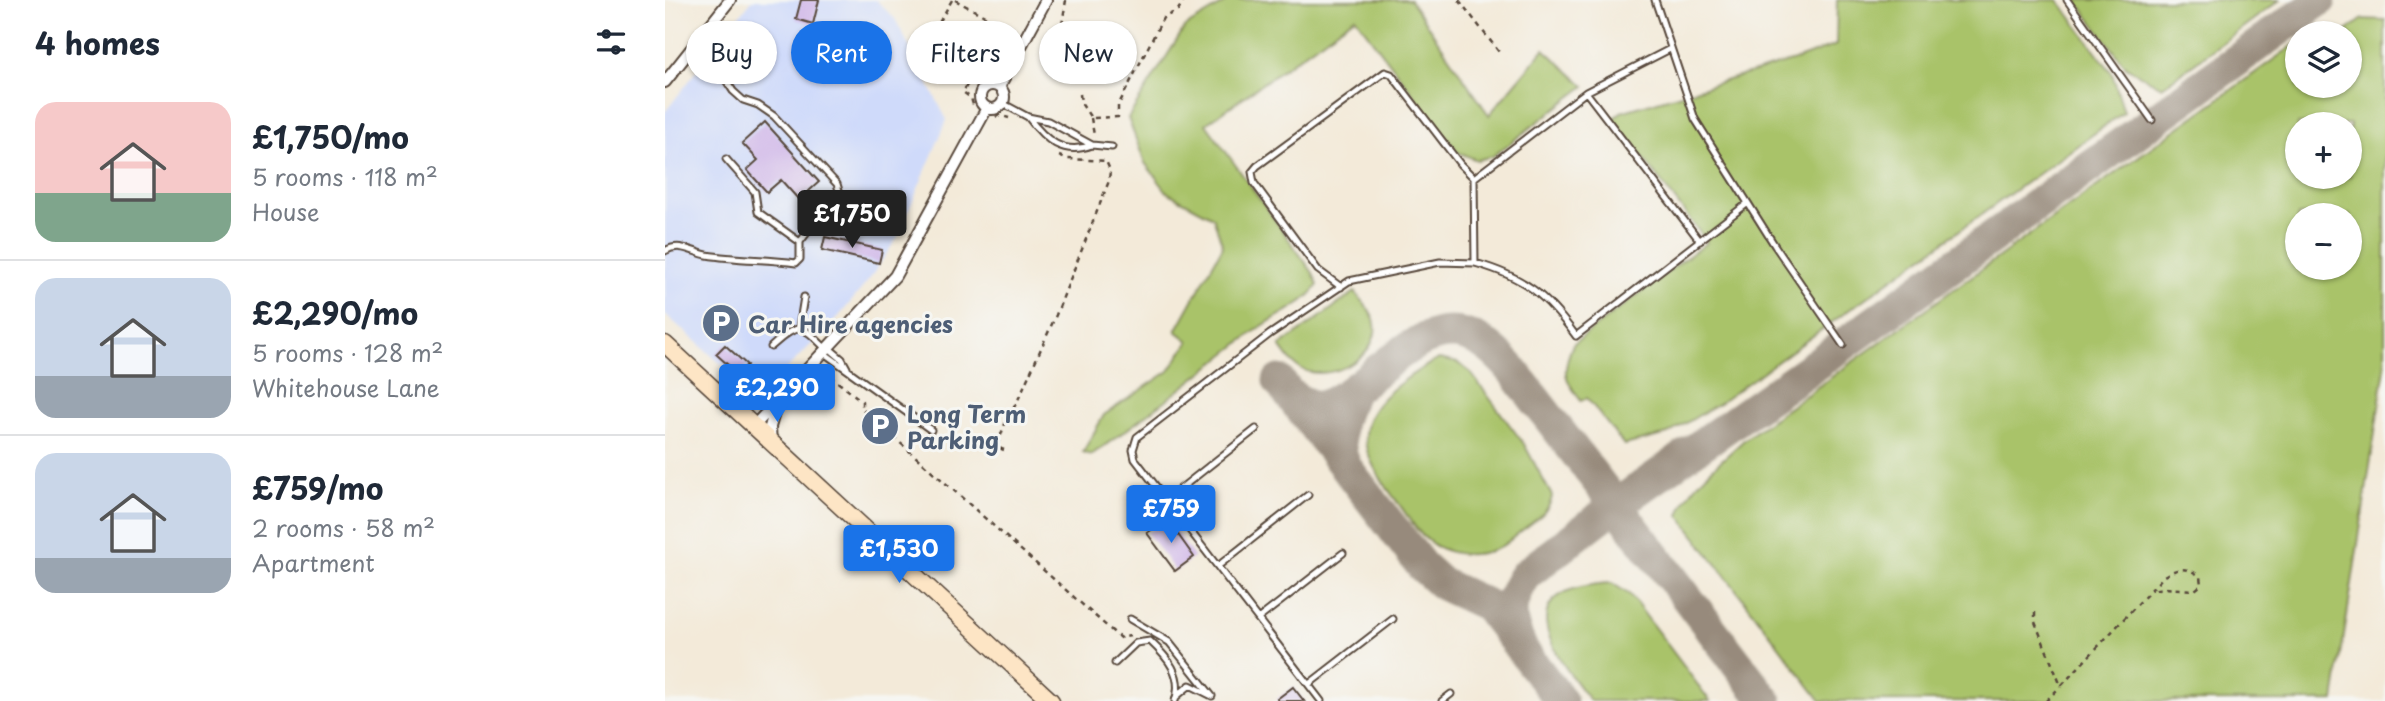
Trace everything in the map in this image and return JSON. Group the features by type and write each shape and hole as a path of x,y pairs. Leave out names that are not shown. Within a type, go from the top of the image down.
{"street":[{"path":"665,82 730,0"},
{"path":"1025,38 1046,0"},
{"path":"988,85 999,87 1004,96 1002,103 996,108 987,108 980,101 981,91 988,85"},
{"path":"753,427 895,276 987,108"},
{"path":"665,344 1051,701"},
{"path":"772,444 770,427 778,400"}],"lane":[{"path":"1655,0 1695,119 1843,345"},
{"path":"2067,0 2152,120"},
{"path":"1475,178 1587,92 1670,49"},
{"path":"1341,287 1318,270 1254,183 1252,172 1385,72 1391,75 1460,164 1475,178 1475,263"},
{"path":"665,251 680,247 707,255 796,262 800,259 800,242 840,194 837,184 774,116 758,105 743,100 728,84"},
{"path":"1587,92 1700,241"},
{"path":"1002,103 1028,117 1048,121 1092,145 1112,147"},
{"path":"1028,117 1038,131 1058,146 1078,150 1092,145"},
{"path":"726,159 755,192 758,212 800,242"},
{"path":"1321,701 1135,459 1133,450 1137,437 1270,334 1349,281 1440,261 1475,263 1525,282 1551,305 1576,336 1748,203"},
{"path":"820,217 862,228"},
{"path":"799,328 804,297"},
{"path":"771,347 789,330 799,328 809,332 847,368 931,430"},
{"path":"1167,500 1256,429"},
{"path":"1218,566 1308,495"},
{"path":"1258,619 1343,553"},
{"path":"1130,618 1169,642 1212,696 1190,685 1176,699"},
{"path":"1308,684 1393,619"},
{"path":"1115,663 1136,643 1150,641 1170,660 1176,677 1176,699"},
{"path":"1442,701 1451,694"}],"path":[{"path":"972,114 975,105 963,92 972,76 956,65 940,21 953,0 993,21"},
{"path":"1063,21 1066,0"},
{"path":"1080,94 1080,103 1091,118 1118,117 1118,106 1163,18 1178,10 1184,0"},
{"path":"1459,0 1499,52"},
{"path":"992,120 999,115 1010,118"},
{"path":"1004,450 997,447 1004,426 1056,315 1109,181 1110,170 1106,161 1066,159 1055,154"},
{"path":"815,363 862,401 862,408 1120,638 1137,634"},
{"path":"2046,701 2164,576 2177,568 2188,568 2200,576 2201,585 2195,590 2151,590"},
{"path":"2035,612 2035,622 2061,685"}],"shaded area":[{"path":"752,0 876,0 895,19 906,40 906,84 928,84 947,120 897,238 869,280 835,321 758,397 665,314 665,112 687,84 777,84 777,21 736,21"}],"green space":[{"path":"1230,0 1410,0 1489,115 1544,49 1585,86 1493,156 1477,160 1457,152 1355,17 1206,124 1313,273 1318,285 1298,304 1258,329 1091,455 1083,452 1104,415 1169,371 1189,341 1176,331 1223,246 1213,217 1168,193 1145,163 1128,118 1185,27"},
{"path":"1837,0 2058,0 2112,73 2124,112 1721,402 1668,434 1624,445 1587,398 1581,401 1571,386 1566,368 1573,344 1707,242 1613,119 1621,112 1836,45"},
{"path":"2076,0 2280,0 2162,87 2126,67"},
{"path":"2385,20 2385,367 2334,701 1821,701 1679,515 1698,483 1745,439 2285,51 2285,98 2362,98 2360,21"},
{"path":"1355,292 1374,319 1375,332 1371,345 1351,364 1338,370 1310,372 1295,365 1280,346"},
{"path":"1439,359 1458,363 1470,372 1524,444 1552,496 1541,516 1506,544 1491,551 1471,554 1450,552 1424,537 1374,468 1368,453 1366,426 1371,413 1398,385"},
{"path":"1612,583 1630,595 1710,701 1590,701 1551,641 1546,624 1548,608 1559,596 1579,587"}],"building":[{"path":"801,0 819,0 814,21 796,19"},
{"path":"765,122 819,182 799,200 781,180 767,192 747,170 758,160 742,143"},
{"path":"825,237 882,250 879,263 822,250"},
{"path":"725,345 747,365 738,374 716,354"},
{"path":"1167,519 1194,557 1175,571 1147,533"},
{"path":"1293,687 1304,701 1278,701 1277,699"}],"taxiway":[{"path":"1521,647 1513,627 1511,610 1515,594 1525,575 1616,505 1843,345 2320,0"},
{"path":"1354,389 1396,356 1435,335 1454,333 1474,338 1494,352 1517,376 1766,701"},
{"path":"1279,381 1422,566 1442,584 1487,605 1561,701"},
{"path":"1289,394 1307,404 1322,406 1337,401 1354,389 1339,425 1339,443 1344,464"}],"place":[{"name":"Car Hire agencies","path":"721,323"},
{"name":"Long Term Parking","path":"880,426"}]}
